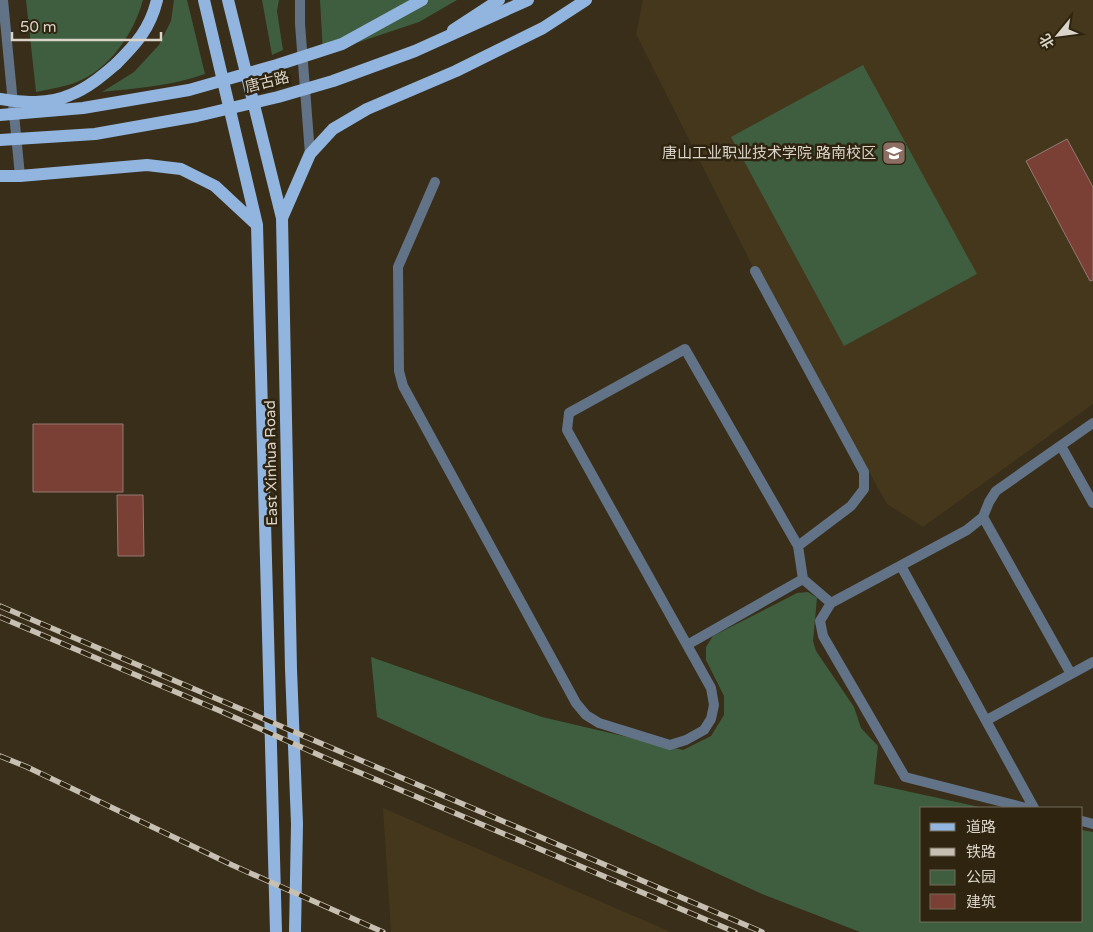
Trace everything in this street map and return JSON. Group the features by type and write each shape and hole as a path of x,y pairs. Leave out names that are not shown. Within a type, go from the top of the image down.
{"main road":[{"path":"0,99 15,102 44,101 69,96 93,83 136,44 150,24 157,0"},
{"name":"East Xinhua Road","path":"204,0 258,225 276,932"},
{"name":"East Xinhua Road","path":"228,0 282,218 291,659 297,824 295,932"},
{"path":"233,18 235,0"},
{"path":"0,115 83,108 189,90 342,44 422,0"},
{"path":"432,44 499,0"},
{"name":"唐古路","path":"0,140 95,134 197,116 278,97 333,81 432,44 528,0"},
{"path":"282,218 310,154 333,129 367,110 456,71 543,28 586,0"},
{"path":"0,176 20,176 147,164 181,169 215,186 258,225"}],"street":[{"path":"3,0 20,176"},
{"path":"300,0 300,24 310,154"},
{"path":"435,182 398,267 399,371 402,386 576,703 586,715 599,723 670,745 686,740 704,730 711,719 714,705 710,688 567,430 569,414 685,349 798,546 803,579 832,603"},
{"path":"755,271 864,472 864,489 851,506 798,546"},
{"path":"1022,807 905,777 823,636 820,621 832,603 967,530 983,517 996,491 1093,423"},
{"path":"1061,446 1093,503"},
{"path":"983,517 1072,674"},
{"path":"901,566 1033,807"},
{"path":"687,645 803,579"},
{"path":"987,720 1093,662"}],"shaded area":[{"name":"唐山工业职业技术学院 路南校区","path":"643,0 1093,0 1093,404 923,527 887,504 755,271 636,34"},
{"path":"383,808 671,932 391,932"}],"green space":[{"path":"26,0 143,0 134,25 127,37 110,59 100,68 72,84 36,92"},
{"path":"174,0 187,0 205,74 167,84 102,92 134,72 159,45 171,21"},
{"path":"262,0 279,0 277,11 283,50 272,55"},
{"path":"320,0 457,0 419,22 323,54"},
{"path":"863,65 977,274 844,346 731,137"},
{"path":"808,592 817,598 813,641 816,651 854,707 861,728 878,746 874,784 979,807 920,807 920,922 1083,922 1083,830 1093,832 1093,932 860,932 762,894 377,717 371,657 542,717 683,750 711,736 724,715 724,696 706,660 706,647 713,636 797,593"}],"building":[{"path":"1067,139 1093,187 1093,280 1090,281 1026,161"},
{"path":"33,424 123,424 123,492 33,492"},
{"path":"117,495 143,495 144,556 118,556"}],"railway":[{"path":"0,606 762,932"},
{"path":"0,617 735,932"},
{"path":"0,756 27,767 232,865 383,932"}],"place":[{"name":"唐山工业职业技术学院 路南校区","path":"894,153"}]}
